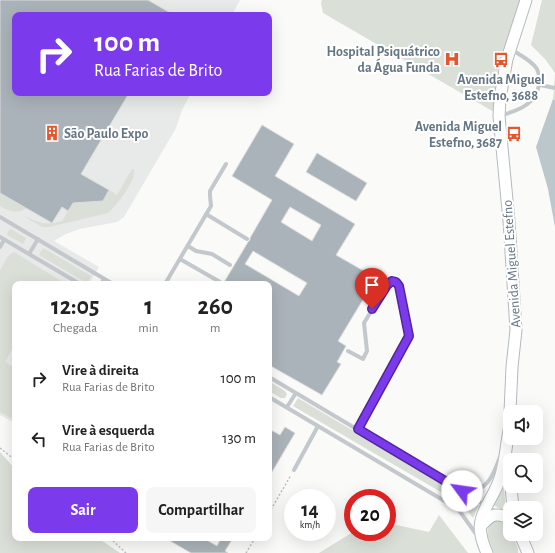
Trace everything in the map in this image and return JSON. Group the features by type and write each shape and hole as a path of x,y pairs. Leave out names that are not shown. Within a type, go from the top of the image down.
{"main road":[{"name":"Avenida Miguel Estefno","path":"510,405 516,330 509,221 499,116 503,79 510,49 526,0"},
{"path":"485,549 480,527 482,515 498,484 506,445"},
{"path":"480,527 490,516 503,517"},
{"path":"522,541 526,552"}],"lane":[{"path":"499,116 516,111 526,105 534,97 540,85 537,69 525,58 510,49"},
{"path":"540,85 555,88"},
{"path":"168,281 212,204 210,191 226,164"},
{"path":"206,214 247,239"},
{"path":"0,217 108,281"},
{"path":"0,247 2,238 75,281"},
{"path":"29,254 38,239"},
{"path":"188,246 196,251 212,254 230,265"},
{"path":"180,259 218,281"},
{"path":"348,351 363,359 367,351 364,323 387,285 392,281 396,282 399,286 409,336 358,429"},
{"path":"272,379 503,515"},
{"path":"287,407 296,393"},
{"path":"272,399 458,509 485,549"},
{"path":"294,470 318,426"},
{"path":"462,491 479,490 484,487 489,481 498,463 505,445"}],"path":[{"path":"0,448 12,458"},
{"path":"272,507 294,470"},
{"path":"113,541 126,553"},
{"path":"246,553 253,541"}],"shaded area":[{"name":"São Paulo Expo","path":"0,0 240,0 234,12 12,12 12,96 189,96 182,110 176,128 124,217 117,222 80,229 66,234 54,241 99,267 91,281 12,281 12,421 0,415"},
{"name":"Hospital Psiquátrico da Água Funda","path":"322,0 522,0 498,66 494,112 323,13 321,3"},
{"path":"542,0 555,0 555,73 545,59 531,45"},
{"path":"555,73 555,100 553,99"},
{"path":"553,99 555,100 555,227 548,189 536,147"},
{"path":"132,169 134,169 134,174 129,186 121,199 108,213 49,227 42,227 27,218 44,223 62,221 73,203 103,201 109,190 117,195"},
{"path":"0,193 26,208 16,212 0,206"},
{"path":"11,229 26,238 23,244 7,235 8,231"},
{"path":"43,248 91,276 88,281 84,281 39,255"},
{"path":"14,252 61,281 12,281 12,349 5,362 12,366 12,418 0,412 0,270 8,256"},
{"path":"272,383 285,391 287,394 285,398 281,398 272,393"},
{"path":"298,398 450,488 446,495 293,406"},
{"path":"0,452 12,466 12,541 102,541 120,553 0,553"},
{"path":"503,488 505,501 503,501 503,510 493,505"},
{"path":"460,494 479,505 473,518 467,510 456,501"},
{"path":"439,515 468,553 319,553 344,538 344,541 396,541 396,525 429,532"},
{"path":"494,519 503,521 503,541 515,541 518,553 494,553 487,531 490,523"}],"building":[{"name":"São Paulo Expo","path":"0,0 148,0 169,12 12,12 12,96 127,96 81,174 109,190 103,201 73,203 68,211 62,207 52,223 0,193"},
{"path":"262,125 294,144 275,176 355,224 336,255 376,278 338,341 346,346 337,362 341,364 322,395 272,367 272,281 225,281 272,200 232,176","holes":["290,207 321,225 312,241 281,222","253,251 307,283 299,296 245,264"]},
{"path":"317,153 367,183 356,201 306,172"},
{"path":"285,427 295,433 272,472 272,431 280,435"},
{"path":"170,541 208,541 217,546 220,541 231,541 225,551 228,553 191,553"}],"place":[{"name":"Hospital Psiquátrico da Água Funda","path":"452,59"},
{"name":"Avenida Miguel Estefno, 3688","path":"501,60"},
{"name":"São Paulo Expo","path":"52,133"},
{"name":"Avenida Miguel Estefno, 3687","path":"514,134"}],"route":[{"path":"372,309 389,282 396,282 399,286 410,332 408,340 358,429 462,491"}]}
